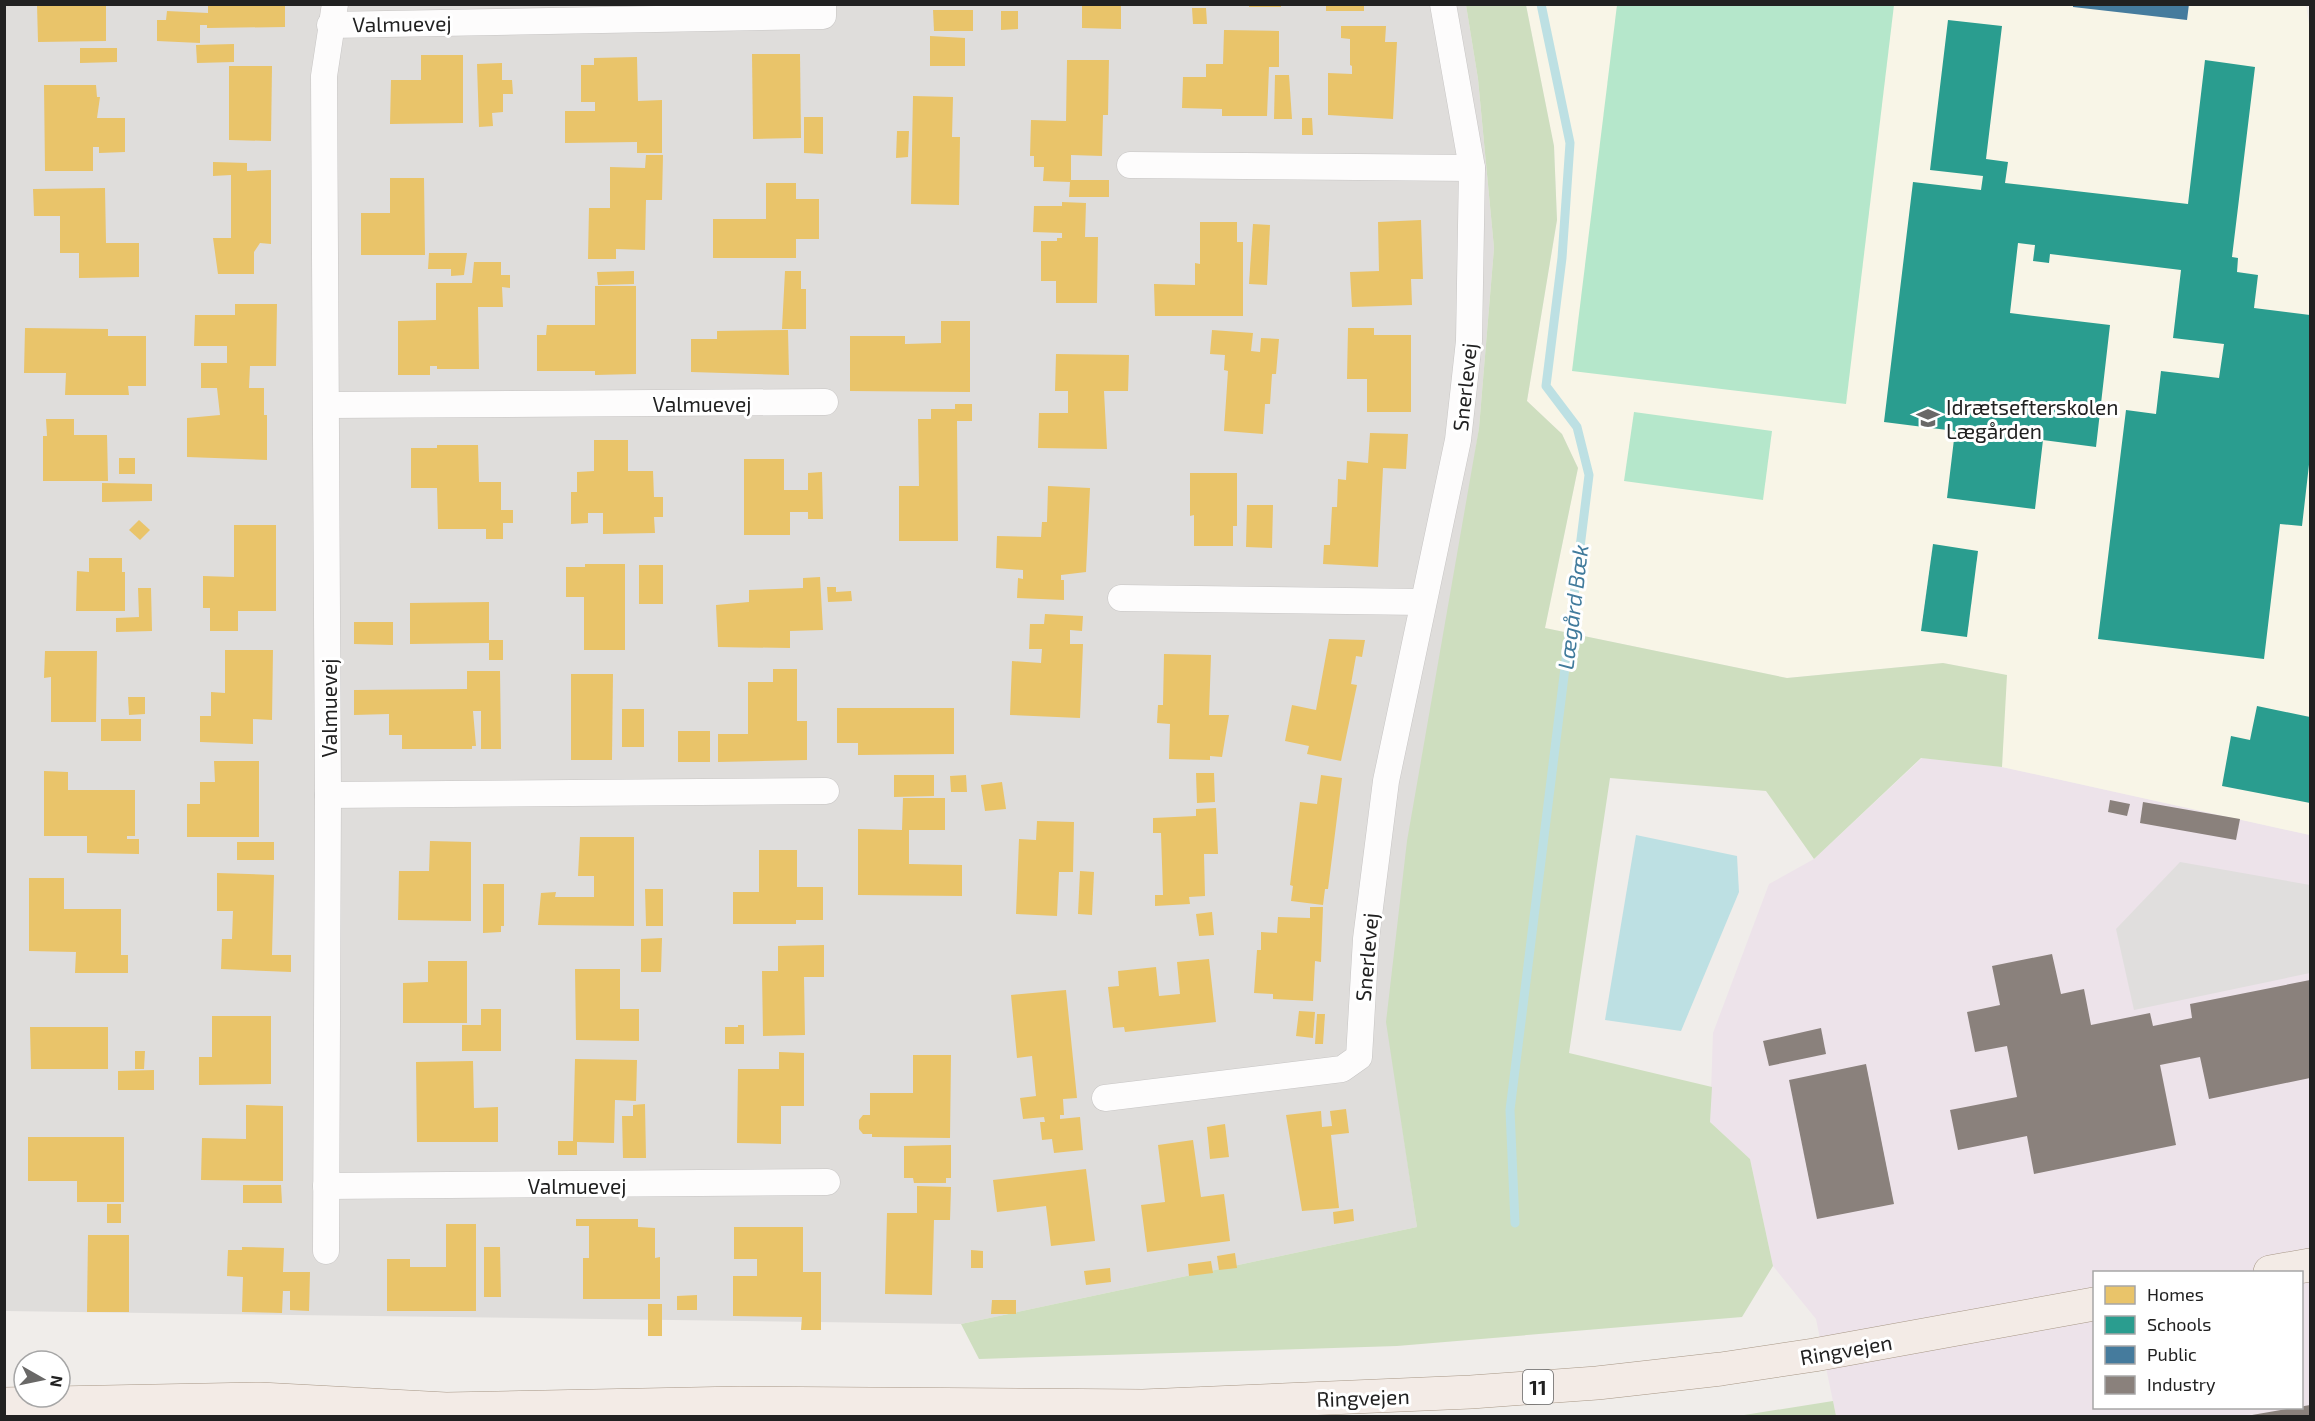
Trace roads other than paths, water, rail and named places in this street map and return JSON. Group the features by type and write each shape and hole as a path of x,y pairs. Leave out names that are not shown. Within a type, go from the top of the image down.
{"main road":[{"path":"2276,1271 2310,1265"},
{"name":"Ringvejen","path":"4,1404 260,1399 446,1409 740,1403 1143,1411 1609,1382 1814,1355 2093,1304"},
{"name":"Ringvejen","path":"394,1416 446,1409"}],"street":[{"name":"Valmuevej","path":"326,1251 328,795 324,76 333,15 823,16 824,4"},
{"name":"Snerlevej","path":"1105,1098 1342,1069 1359,1057 1366,939 1386,781 1458,440 1468,352 1472,168 1443,4"},
{"path":"1130,165 1472,168"},
{"name":"Valmuevej","path":"327,405 825,402"},
{"path":"1121,598 1422,602"},
{"path":"328,795 826,791"},
{"name":"Valmuevej","path":"326,1186 827,1182"}],"water":[{"path":"1636,835 1737,856 1739,892 1681,1031 1605,1020"}],"waterway":[{"name":"Lægård Bæk","path":"1515,1223 1510,1110 1589,475 1577,427 1546,386 1562,258 1570,143 1541,4"}],"place":[{"name":"Idrætsefterskolen Lægården","path":"1928,418"}]}
